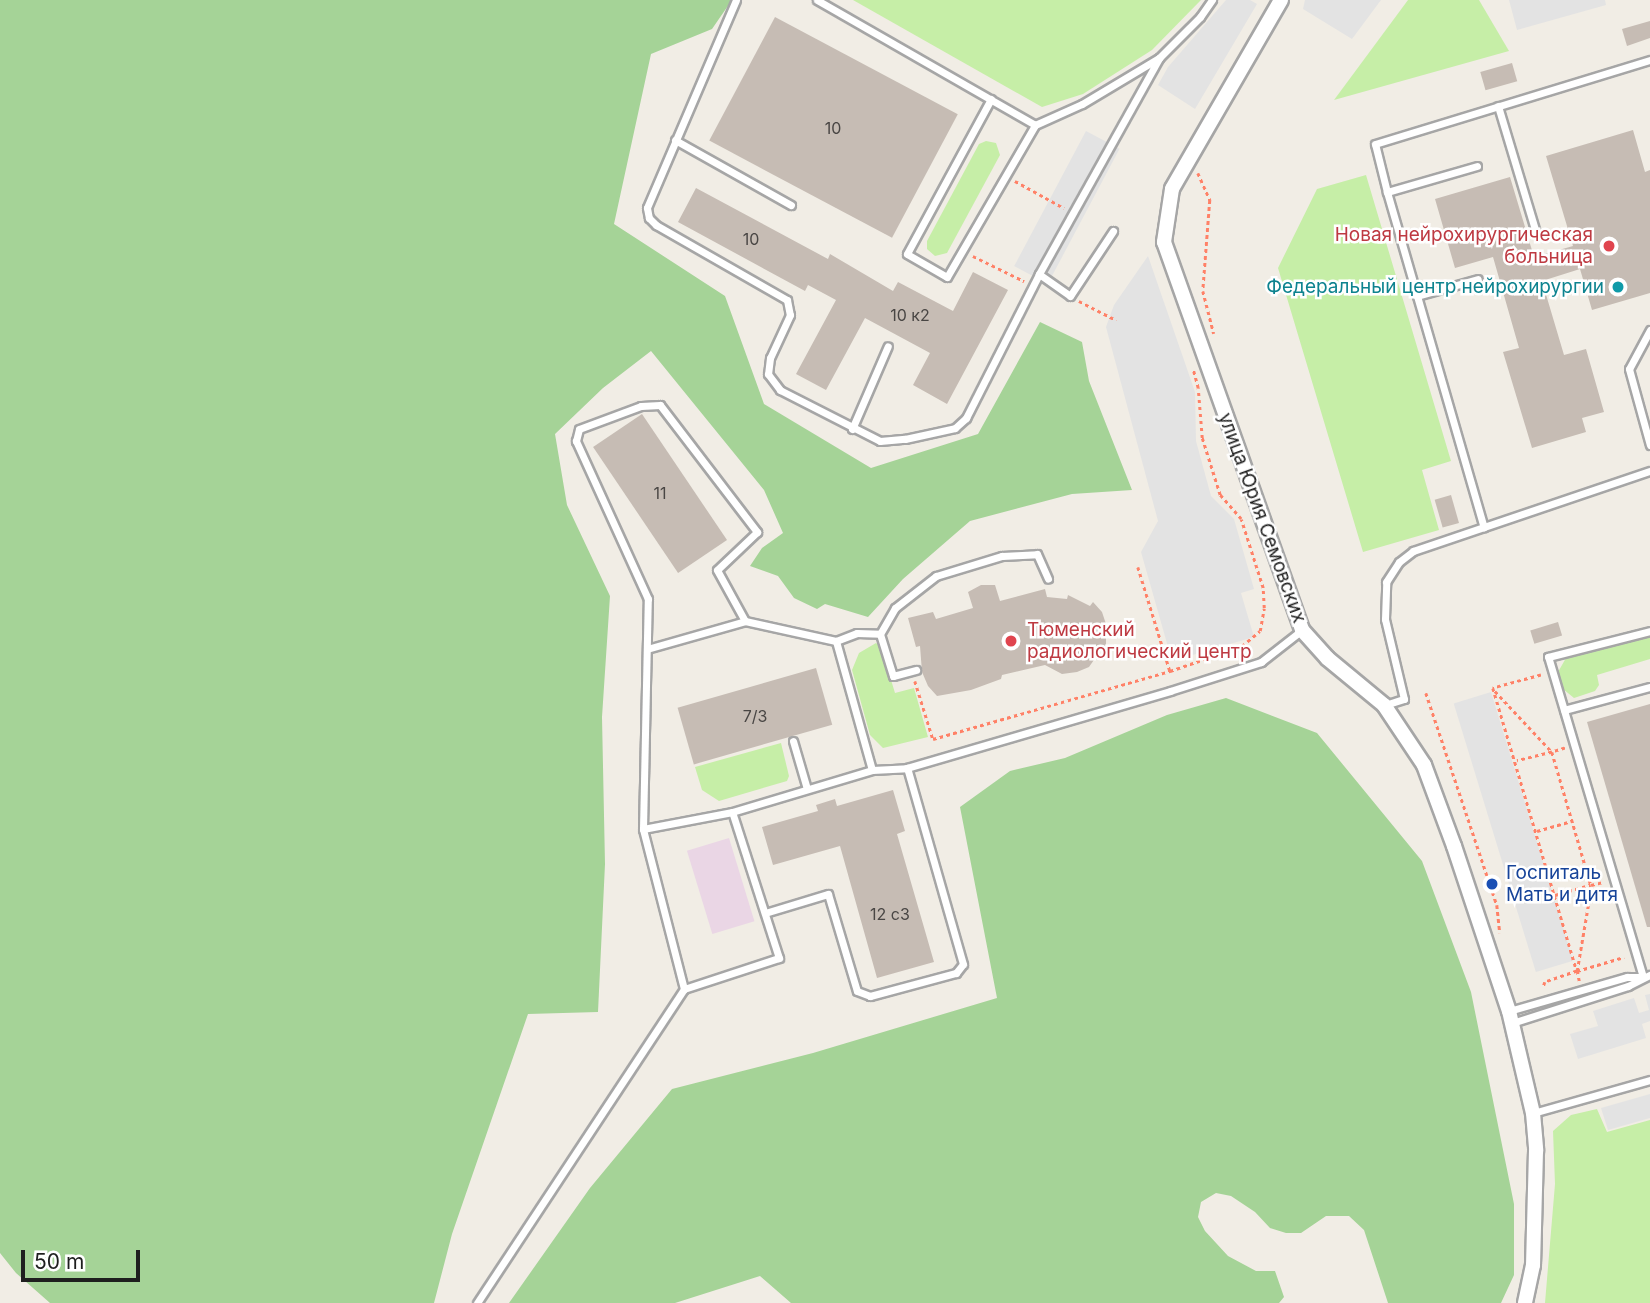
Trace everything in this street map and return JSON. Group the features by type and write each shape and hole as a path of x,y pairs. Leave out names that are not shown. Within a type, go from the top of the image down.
{"street":[{"name":"улица Юрия Семовских","path":"1281,0 1172,189 1164,242 1302,630 1327,658 1384,705 1424,765 1454,846 1510,1017 1533,1114 1536,1151 1532,1265 1525,1303"}],"lane":[{"path":"736,0 647,208 649,218 656,225 787,300 790,315 770,358 768,374 780,390 880,441 905,439 955,428 966,418 1039,274 1159,58"},
{"path":"817,0 1035,125"},
{"path":"990,100 907,254 947,277 1035,125 1082,104 1159,58 1200,17 1212,0"},
{"path":"1484,527 1374,144 1650,60"},
{"path":"1498,106 1536,233"},
{"path":"675,141 790,205"},
{"path":"1387,192 1477,166"},
{"path":"1039,274 1070,296 1113,230"},
{"path":"1417,296 1478,279"},
{"path":"1650,330 1629,369 1650,445"},
{"path":"852,429 888,346"},
{"path":"684,989 643,829 648,599 576,440 579,429 641,406 660,405 757,532 717,570 745,621"},
{"path":"1384,705 1404,699 1385,619 1386,582 1399,562 1413,551 1650,471"},
{"path":"914,670 893,676 880,634 895,608 936,576 1002,556 1037,554 1048,579"},
{"path":"647,649 745,621 835,641 857,633 880,634"},
{"path":"643,829 732,812 872,770 907,768 1261,662 1302,630"},
{"path":"1646,976 1548,657 1650,631"},
{"path":"835,641 872,770"},
{"path":"1564,710 1650,687"},
{"path":"793,741 807,789"},
{"path":"765,913 828,894 857,991 870,996 956,973 963,964 907,768"},
{"path":"477,1303 684,989 779,958 732,812"},
{"path":"1510,1017 1627,977 1646,976"},
{"path":"1510,1017 1628,986 1646,976"},
{"path":"1533,1114 1650,1080"}],"path":[{"path":"1006,176 1073,213"},
{"path":"962,251 1012,275"},
{"path":"1070,296 1116,320"},
{"path":"914,670 933,739 1170,671"},
{"path":"1493,688 1546,676"},
{"path":"1493,688 1552,752 1573,821 1591,887 1577,971"},
{"path":"1493,688 1577,971"},
{"path":"1426,693 1497,905 1500,939"},
{"path":"1516,762 1566,747"},
{"path":"1537,831 1573,821"},
{"path":"1555,895 1606,882"},
{"path":"1531,992 1543,988 1545,982 1627,955"}],"shaded area":[{"path":"1226,0 1250,0 1257,4 1195,109 1158,85 1168,67"},
{"path":"1305,0 1381,0 1352,39 1303,9"},
{"path":"1509,0 1605,0 1606,5 1517,30"},
{"path":"1086,131 1120,149 1048,284 1014,266"},
{"path":"1148,256 1195,392 1196,441 1211,496 1234,519 1254,589 1241,593 1254,637 1172,661 1141,552 1158,521 1106,327 1114,305"},
{"path":"1491,692 1573,961 1536,972 1454,703"},
{"path":"729,838 754,921 712,934 687,851"},
{"path":"1650,994 1650,1021 1642,1024 1646,1038 1578,1059 1570,1034 1598,1026 1593,1011 1634,998 1639,1013 1649,1010 1645,995"},
{"path":"1650,1094 1650,1118 1608,1130 1601,1108"}],"green space":[{"path":"0,0 732,0 712,29 651,54 614,224 725,296 764,404 871,468 978,434 1040,322 1082,342 1089,381 1132,490 1072,494 970,521 903,579 868,617 825,604 817,609 794,598 778,576 750,566 762,548 783,533 764,490 651,351 603,388 555,434 567,505 610,596 602,717 605,864 598,1012 528,1014 452,1234 434,1303 50,1303 16,1273 0,1253"},
{"path":"853,0 1201,0 1152,50 1083,94 1042,107"},
{"path":"1408,0 1479,0 1509,51 1334,100"},
{"path":"986,141 996,143 1000,155 947,253 935,256 927,249 927,241 979,144"},
{"path":"1366,175 1451,461 1422,470 1439,530 1363,552 1278,268 1317,189"},
{"path":"1650,634 1650,659 1597,675 1599,685 1595,691 1574,698 1563,689 1558,672 1566,658"},
{"path":"876,643 881,647 895,693 914,688 928,737 883,748 870,735 852,670 859,653"},
{"path":"1226,698 1317,733 1422,861 1471,992 1514,1204 1514,1275 1501,1303 1388,1303 1364,1230 1349,1216 1326,1216 1301,1233 1286,1233 1270,1228 1255,1212 1231,1196 1216,1193 1201,1202 1198,1217 1205,1231 1228,1256 1256,1271 1275,1271 1284,1297 1279,1303 791,1303 760,1276 675,1303 509,1303 590,1188 672,1089 813,1053 997,998 960,807 1010,771 1065,758 1167,715"},
{"path":"781,743 789,776 787,781 719,801 702,790 695,767"},
{"path":"1597,1109 1607,1132 1650,1120 1650,1303 1545,1303 1555,1184 1553,1131 1571,1115"}],"building":[{"path":"775,17 958,114 892,238 709,141"},
{"path":"1650,21 1650,38 1627,46 1622,29"},
{"path":"1512,63 1517,81 1486,90 1480,72"},
{"name":"Федеральный центр нейрохирургии","path":"1633,130 1645,172 1650,170 1650,293 1592,310 1580,269 1542,281 1564,355 1586,349 1604,412 1582,418 1586,432 1532,448 1503,352 1519,348 1493,257 1455,268 1435,199 1510,177 1534,257 1573,246 1546,156"},
{"path":"696,188 828,259 830,254 893,291 898,282 953,311 973,272 1008,290 947,404 913,385 930,353 865,318 826,390 796,374 836,300 808,285 805,291 678,222"},
{"path":"642,414 727,540 678,573 593,447"},
{"path":"1451,495 1459,523 1443,528 1435,500"},
{"name":"Тюменский радиологический центр","path":"981,585 995,585 1000,601 1045,589 1047,597 1067,599 1068,595 1090,606 1093,602 1102,612 1106,624 1106,648 1103,647 1089,667 1077,672 1062,674 1045,665 1002,675 1001,679 971,690 937,696 928,686 922,672 920,646 916,647 908,618 933,612 936,619 973,608 968,592"},
{"path":"1558,622 1562,635 1534,644 1530,630"},
{"path":"816,668 832,725 694,764 678,708"},
{"path":"1650,704 1650,927 1647,927 1587,722"},
{"path":"893,790 905,831 897,834 934,962 877,978 840,846 773,865 762,827 818,811 816,805 835,799 837,806"}],"place":[{"name":"Новая нейрохирургическая больница","path":"1609,246"},
{"name":"Федеральный центр нейрохирургии","path":"1618,287"},
{"name":"Тюменский радиологический центр","path":"1011,641"},
{"name":"Госпиталь Мать и дитя","path":"1492,884"}]}
